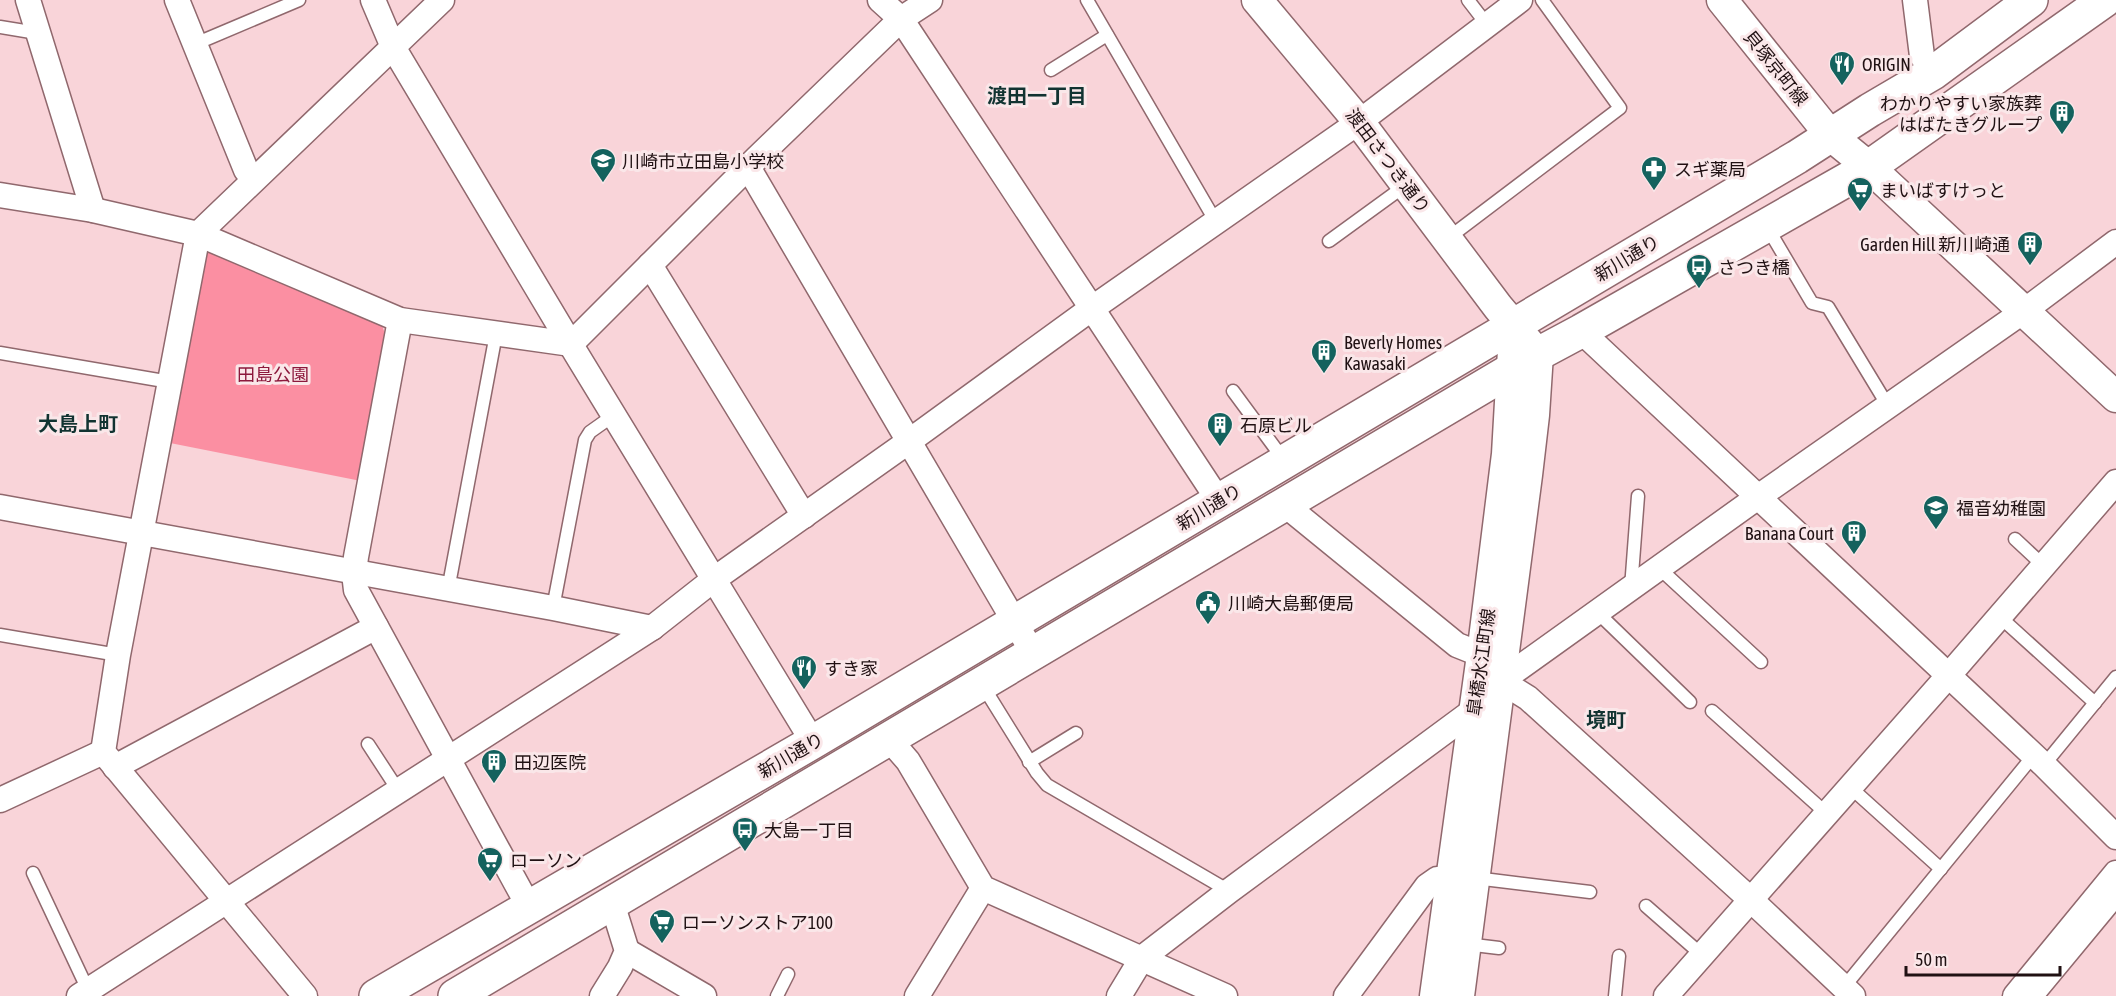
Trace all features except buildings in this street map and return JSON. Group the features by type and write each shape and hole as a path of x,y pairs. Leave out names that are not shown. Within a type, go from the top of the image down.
{"main road":[{"name":"新川通り","path":"376,996 870,709 1745,188 1933,73 2031,0"},
{"name":"新川通り","path":"455,996 1525,362 1869,166 2104,0"},
{"path":"1933,73 1958,104"},
{"path":"1745,188 1766,225"},
{"path":"1276,467 1284,504"},
{"path":"1219,501 1239,531"},
{"path":"870,709 889,739"},
{"path":"813,742 830,773"},
{"path":"593,870 612,903"}],"street":[{"path":"28,0 93,210"},
{"path":"177,0 246,170 254,180"},
{"path":"373,0 393,47 813,742"},
{"path":"305,996 109,759 118,655 198,234 442,0"},
{"path":"880,0 901,19 1219,501"},
{"path":"571,344 748,167 901,19 930,0"},
{"name":"渡田さつき通り","path":"1257,0 1359,122 1514,326 1525,362"},
{"path":"83,993 652,628 713,580 1093,308 1359,122 1520,0"},
{"name":"貝塚京町線","path":"1722,0 1831,136 1869,166 2116,397"},
{"path":"1916,0 1922,56 1933,73"},
{"path":"748,167 1033,653"},
{"path":"0,195 93,210 198,234 400,320 571,344"},
{"path":"1119,996 1142,958 1474,710 1501,681 2024,311 2116,242"},
{"path":"650,265 804,516"},
{"path":"400,320 354,573 356,590 529,907"},
{"path":"1581,331 2039,760 2116,837"},
{"name":"皐橋水江町線","path":"1459,996 1466,944 1463,878 1474,710 1507,454 1525,362"},
{"name":"皐橋水江町線","path":"1435,996 1463,878 1501,681 1533,427 1525,362"},
{"path":"1666,996 2116,482"},
{"path":"1284,504 1456,645 1482,655 1501,681 1528,698 1750,899 1785,938 1845,993"},
{"path":"0,507 652,628"},
{"path":"1,796 109,759 376,627"},
{"path":"889,739 908,761 983,888 1225,996"},
{"path":"2015,996 2116,873"},
{"path":"1346,996 1427,886 1437,879 1463,878"},
{"path":"917,996 983,888"},
{"path":"2034,996 2116,897"},
{"path":"602,996 627,951 612,903"},
{"path":"627,951 704,996"}],"lane":[{"path":"195,44 299,0"},
{"path":"1087,0 1216,222"},
{"path":"1468,0 1488,26"},
{"path":"1447,239 1620,108 1542,0"},
{"path":"0,27 37,33"},
{"path":"1051,70 1107,35"},
{"path":"1329,241 1406,185"},
{"path":"1766,225 1812,303 1828,307 1888,406"},
{"path":"448,590 496,334"},
{"path":"0,353 170,382"},
{"path":"1233,391 1276,467"},
{"path":"553,608 585,440 590,432 614,416"},
{"path":"1631,588 1638,496"},
{"path":"2015,539 2044,566"},
{"path":"1659,568 1761,662"},
{"path":"1597,612 1690,702"},
{"path":"2000,617 2095,703"},
{"path":"0,635 118,655"},
{"path":"1845,993 1941,868 2039,760 2095,703 2116,676"},
{"path":"981,684 1029,762 1047,785 1229,891"},
{"path":"1712,711 1826,813"},
{"path":"1029,762 1076,733"},
{"path":"368,744 398,790"},
{"path":"1850,787 1941,868"},
{"path":"33,873 83,993"},
{"path":"1463,878 1590,892"},
{"path":"1646,906 1702,955"},
{"path":"1466,944 1499,948"},
{"path":"1615,996 1619,956"},
{"path":"777,996 788,974"}],"green space":[{"name":"田島公園","path":"212,250 382,325 385,334 361,481 170,443 203,255"}],"place":[{"name":"ORIGIN","path":"1842,87"},
{"name":"わかりやすい家族葬 はばたきグループ","path":"2062,136"},
{"name":"川崎市立田島小学校","path":"603,184"},
{"name":"スギ薬局","path":"1654,192"},
{"name":"まいばすけっと","path":"1860,213"},
{"name":"Garden Hill 新川崎通","path":"2030,267"},
{"name":"さつき橋","path":"1699,290"},
{"name":"Beverly Homes Kawasaki","path":"1324,375"},
{"name":"石原ビル","path":"1220,448"},
{"name":"福音幼稚園","path":"1936,531"},
{"name":"Banana Court","path":"1854,556"},
{"name":"川崎大島郵便局","path":"1208,626"},
{"name":"すき家","path":"804,691"},
{"name":"田辺医院","path":"494,785"},
{"name":"大島一丁目","path":"745,853"},
{"name":"ローソン","path":"490,883"},
{"name":"ローソンストア100","path":"662,945"}],"district":[{"name":"渡田一丁目","path":"1037,95"},
{"name":"大島上町","path":"78,423"},
{"name":"境町","path":"1606,719"}]}
